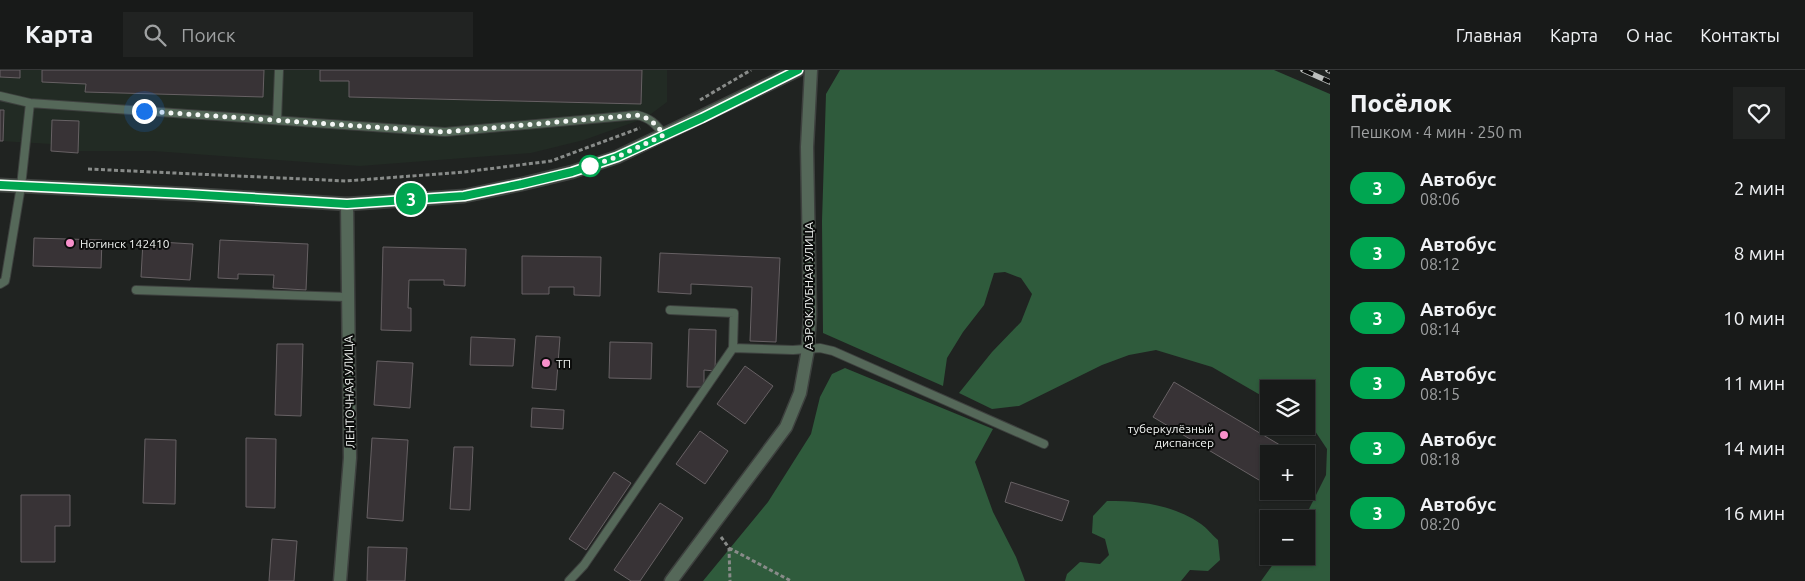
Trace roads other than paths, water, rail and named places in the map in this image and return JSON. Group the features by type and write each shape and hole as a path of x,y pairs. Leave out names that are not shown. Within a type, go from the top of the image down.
{"street":[{"path":"0,185 347,204 464,196 572,172 617,157 798,70"},
{"name":"АЭРОКЛУБНАЯ УЛИЦА","path":"671,581 786,428 800,393 808,349 810,314 807,147 811,70"},
{"name":"ЛЕНТОЧНАЯ УЛИЦА","path":"340,581 350,458 347,204"}],"lane":[{"path":"277,120 279,70"},
{"path":"0,96 30,103 445,132 637,115 647,117 655,123 664,135"},
{"path":"0,284 5,281 21,186 30,103"},
{"path":"136,290 348,297"},
{"path":"570,581 584,565 733,348 734,314 670,310"},
{"path":"733,348 793,350 820,348 833,351 1044,444"}],"railway":[{"path":"1303,70 1330,82"}],"place":[{"name":"Ногинск 142410","path":"70,243"},
{"name":"ТП","path":"546,363"},
{"name":"туберкулёзный диспансер","path":"1224,435"}]}
